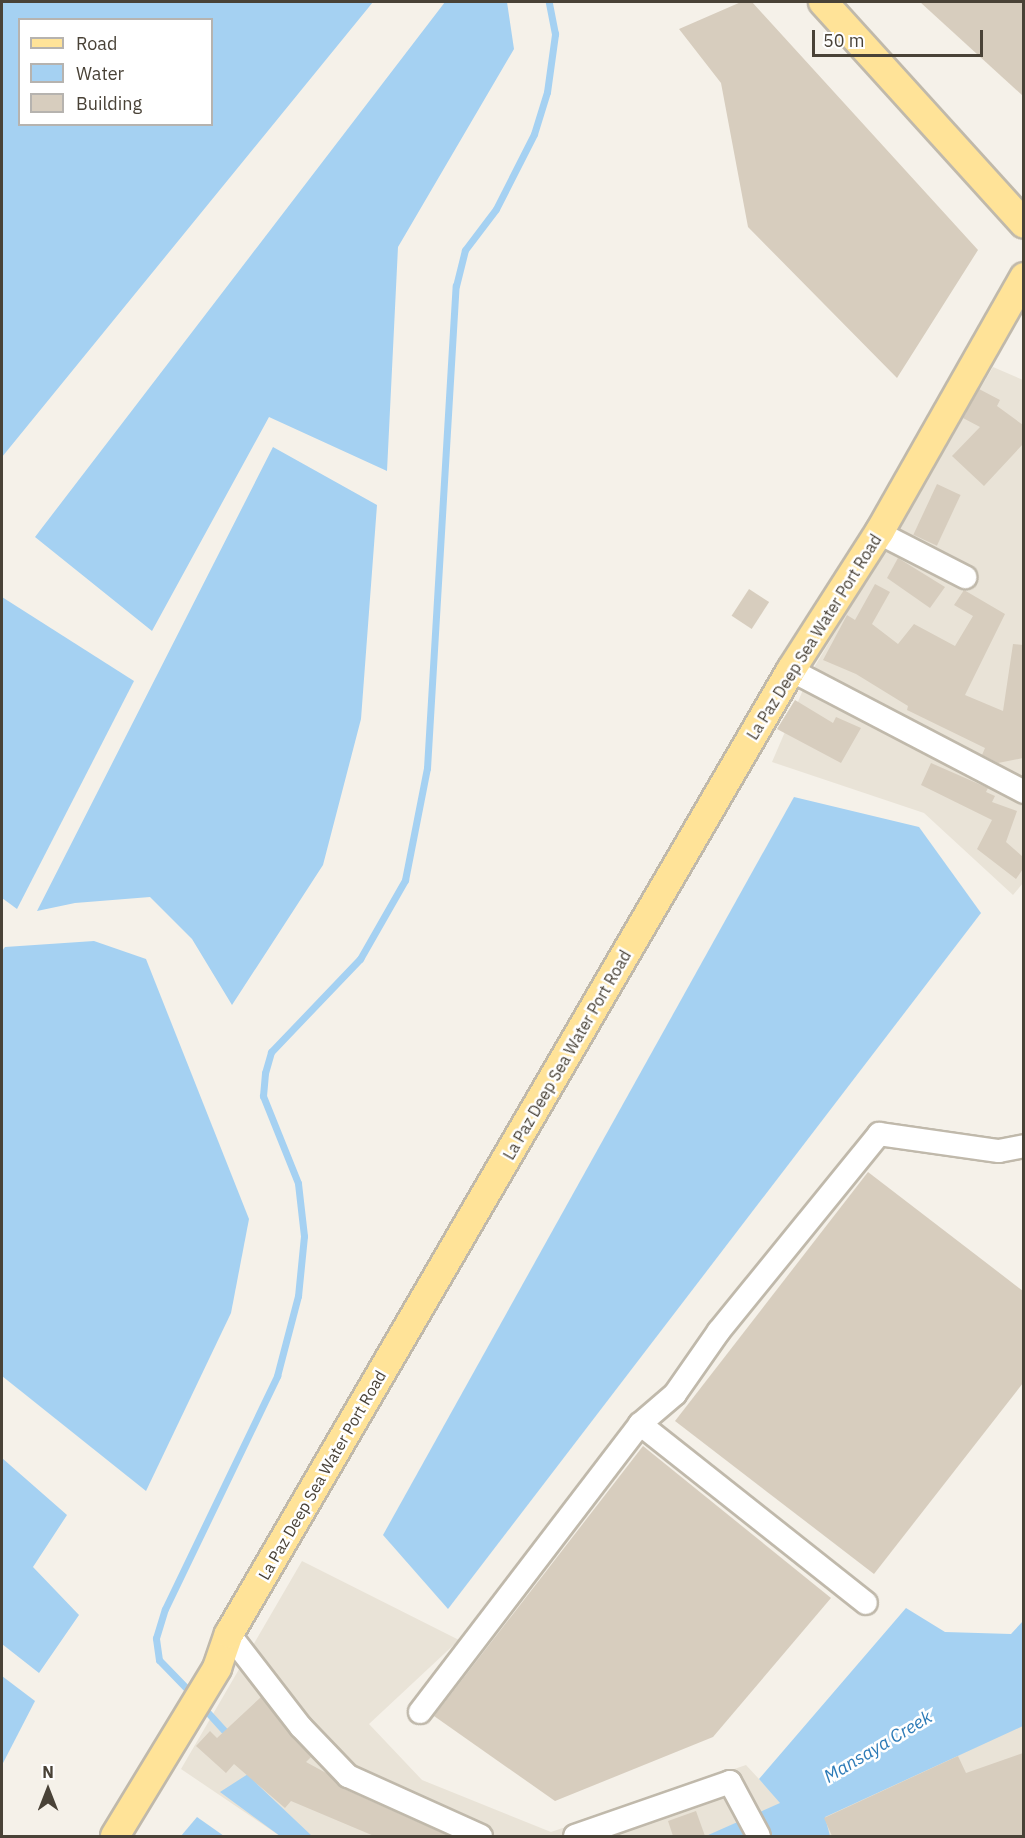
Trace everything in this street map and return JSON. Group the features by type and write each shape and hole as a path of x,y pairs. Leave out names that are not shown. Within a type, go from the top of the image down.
{"main road":[{"path":"824,2 1023,224"},
{"name":"La Paz Deep Sea Water Port Road","path":"115,1836 217,1668 229,1634 792,670 879,533 1023,277"}],"street":[{"path":"879,533 965,576"},
{"path":"792,670 1023,792"},
{"path":"420,1712 640,1424 675,1394 719,1331 879,1134 999,1150 1023,1146"},
{"path":"640,1424 866,1603"},
{"path":"229,1634 296,1720 348,1776 481,1836"},
{"path":"575,1836 730,1782 759,1836"}],"shaded area":[{"path":"993,367 1023,380 1023,883 1013,895 924,813 772,762 809,676"},
{"path":"302,1561 459,1640 369,1724 422,1780 551,1832 746,1765 795,1818 1023,1725 1023,1836 280,1836 181,1769"}],"water":[{"path":"2,2 373,2 2,457"},
{"path":"445,2 507,2 514,49 398,247 387,471 269,417 152,631 35,537"},
{"path":"273,447 377,505 361,719 323,865 232,1005 192,939 150,897 75,903 37,911"},
{"path":"2,597 134,681 17,909 2,898"},
{"path":"794,797 919,827 981,913 448,1609 383,1535"},
{"path":"94,941 146,959 249,1219 231,1313 146,1491 2,1376 2,951 5,947"},
{"path":"2,1458 67,1515 33,1567 79,1615 39,1673 2,1644"},
{"name":"Mansaya Creek","path":"906,1608 945,1632 1011,1634 1023,1621 1023,1726 825,1817 830,1836 706,1836 780,1803 759,1779"},
{"path":"2,1676 35,1701 2,1765"},
{"path":"248,1774 312,1836 280,1836 220,1792"},
{"path":"197,1817 224,1836 181,1836"}],"building":[{"path":"741,2 752,2 978,250 897,378 748,227 721,83 679,29"},
{"path":"920,2 1023,2 1023,96"},
{"path":"979,389 1000,400 997,406 1023,425 1023,444 984,486 952,456 980,427 963,418"},
{"path":"937,484 961,495 937,546 913,535"},
{"path":"898,558 945,587 930,608 887,578"},
{"path":"875,584 890,592 872,624 898,644 914,624 955,646 973,616 954,605 964,590 1005,614 965,695 1003,711 1013,644 1023,645 1023,758 998,763 982,755 985,748 907,710 908,706 856,674 823,660 847,615 855,620"},
{"path":"749,589 769,602 752,629 732,616"},
{"path":"795,700 833,723 836,717 861,728 841,763 777,729"},
{"path":"931,763 988,788 986,792 995,796 992,802 1017,811 1006,842 1023,857 1023,869 1016,879 977,849 992,820 921,785"},
{"path":"868,1172 1023,1291 1023,1383 874,1574 675,1421"},
{"path":"643,1446 831,1598 713,1737 555,1801 434,1716"},
{"path":"261,1697 311,1757 306,1762 328,1774 342,1788 449,1836 374,1836 291,1801 285,1808 234,1764 226,1773 196,1746 210,1731 217,1738"},
{"path":"1023,1753 1023,1836 832,1836 824,1818 958,1756 966,1773"},
{"path":"696,1811 705,1836 673,1836 668,1821"}],"waterway":[{"path":"192,1694 159,1660 156,1638 165,1609 277,1376 298,1296 304,1236 298,1183 263,1096 265,1073 271,1052 360,959 405,880 427,768 456,286 465,250 496,209 534,134 547,92 555,34 549,2"},
{"path":"201,1705 230,1737"}]}
